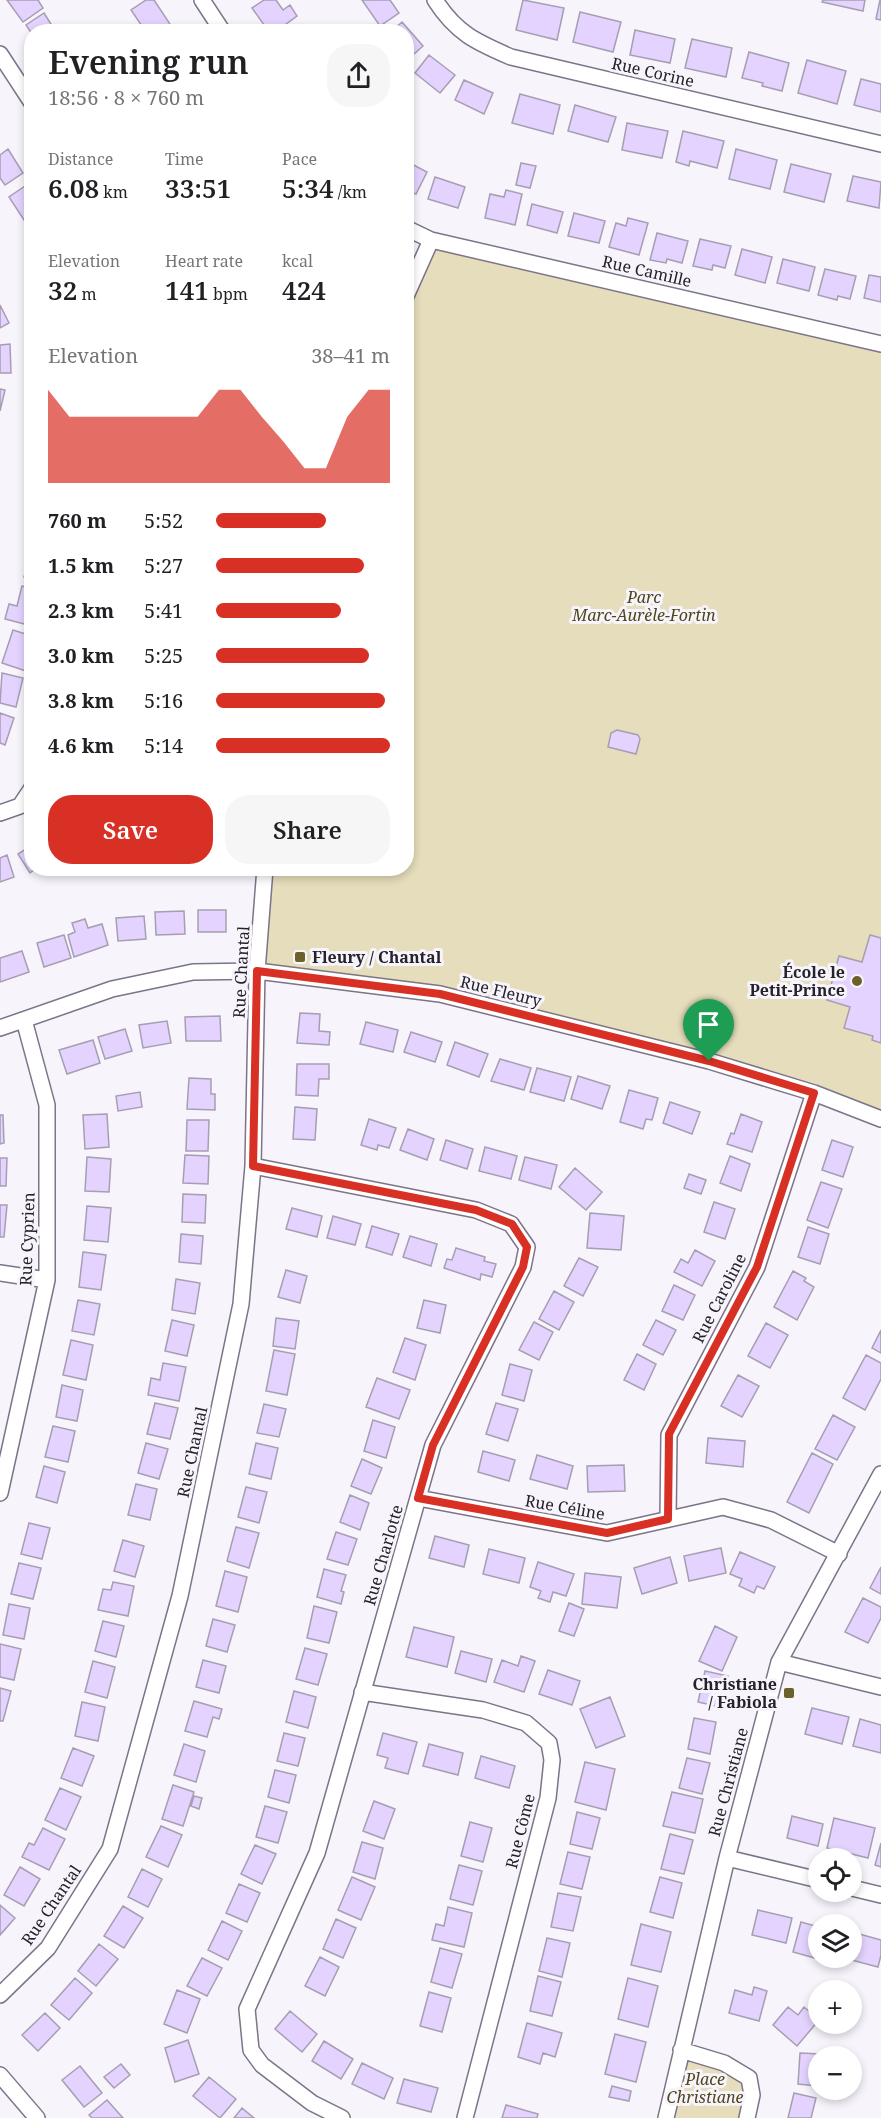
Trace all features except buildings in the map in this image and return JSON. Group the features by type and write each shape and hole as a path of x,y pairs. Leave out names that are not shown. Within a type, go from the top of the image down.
{"street":[{"path":"202,0 218,24"},
{"name":"Rue Corine","path":"435,0 446,18 476,43 511,57 881,144"},
{"path":"0,54 24,91"},
{"name":"Rue Camille","path":"414,232 431,240 881,344"},
{"path":"414,278 431,240"},
{"path":"0,813 20,806 24,800"},
{"name":"Rue Chantal","path":"0,1995 48,1948 110,1849 180,1596 241,1304 253,1166 257,971 264,876"},
{"name":"Rue Fleury","path":"0,1028 112,989 193,972 257,971 440,994 709,1061 814,1093 881,1119"},
{"name":"Rue Cyprien","path":"0,1493 46,1280 48,1105 24,1020"},
{"name":"Rue Caroline","path":"668,1519 669,1434 757,1267 814,1093"},
{"name":"Rue Charlotte","path":"253,1166 476,1210 512,1224 527,1247 523,1267 433,1445 317,1853 247,2009 251,2050 262,2065 312,2103 342,2118"},
{"path":"0,1273 46,1280"},
{"name":"Rue Christiane","path":"666,2118 727,1858 779,1662 881,1474"},
{"name":"Rue Céline","path":"418,1498 607,1533 723,1507 771,1520 839,1554"},
{"path":"779,1662 881,1687"},
{"name":"Rue Côme","path":"363,1692 483,1710 526,1723 549,1743 552,1760 548,1798 465,2118"},
{"path":"727,1858 808,1877"},
{"path":"862,1890 881,1895"},
{"path":"681,2050 724,2062 749,2078 753,2095 747,2118"},
{"path":"0,2075 37,2118"}],"green space":[{"name":"Parc Marc-Aurèle-Fortin","path":"431,240 881,344 881,1119 814,1093 440,994 257,971 264,876 414,876 414,278"},
{"name":"Place Christiane","path":"681,2050 749,2078 747,2118 666,2118"}],"place":[{"name":"Fleury / Chantal","path":"300,957"},
{"name":"École le Petit-Prince","path":"857,981"},
{"name":"Christiane / Fabiola","path":"789,1693"}],"route":[{"path":"257,971 440,994 709,1061 814,1093 757,1267 669,1434 668,1519 607,1533 418,1498 433,1445 523,1267 527,1247 512,1224 476,1210 253,1166 257,971"}]}
